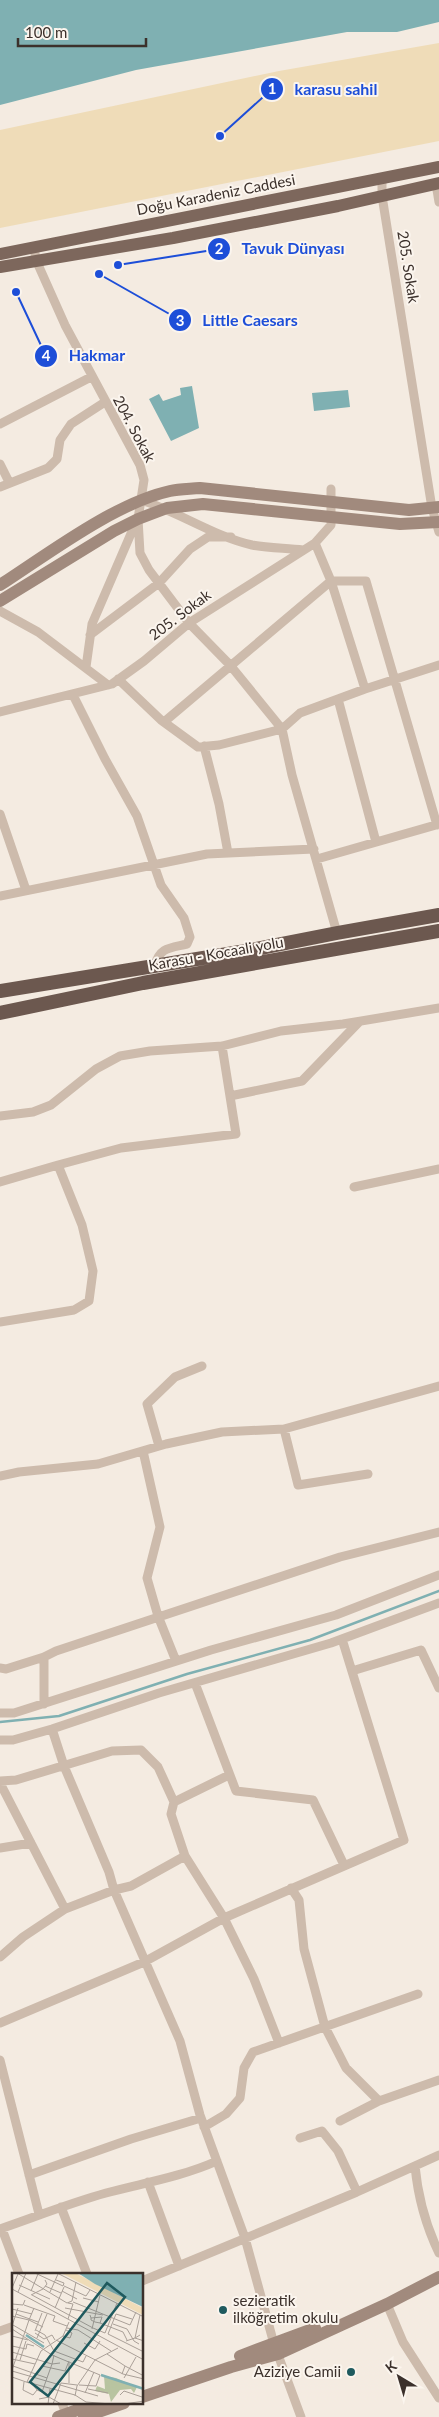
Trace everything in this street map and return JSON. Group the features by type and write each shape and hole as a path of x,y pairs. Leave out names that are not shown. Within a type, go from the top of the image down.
{"highway":[{"name":"Karasu - Kocaali yolu","path":"0,992 246,951 338,932 439,915"},
{"name":"Karasu - Kocaali yolu","path":"0,1013 143,983 439,931"}],"main road":[{"name":"Doğu Karadeniz Caddesi","path":"0,267 35,254 439,167"},
{"name":"Doğu Karadeniz Caddesi","path":"0,254 35,254 174,238 438,184"},
{"path":"0,585 115,512 141,500 170,491 200,488 331,495 409,510 436,507"},
{"path":"0,601 138,519 167,508 203,504 331,518 438,525"},
{"path":"144,2387 276,2349 372,2306 439,2270"},
{"path":"144,2396 231,2367 276,2349 387,2304 439,2277"},
{"path":"63,2413 94,2404"},
{"path":"84,2417 121,2404"}],"street":[{"name":"205. Sokak","path":"382,178 382,196 438,525"},
{"path":"438,184 439,202"},
{"name":"204. Sokak","path":"35,254 91,377 140,465 144,480 138,519 140,553 159,583 189,623 230,665 282,729"},
{"path":"0,424 91,377"},
{"path":"0,487 48,468 57,459 60,440 71,424 105,402"},
{"path":"0,464 9,482"},
{"path":"331,495 331,518"},
{"path":"141,500 167,508 199,525 252,544 303,550"},
{"name":"205. Sokak","path":"0,712 108,685 144,661 189,623 315,543 331,525 331,518"},
{"path":"86,668 92,624 138,519"},
{"path":"90,635 159,583 190,549 208,537 231,537"},
{"path":"315,543 331,581 365,689"},
{"path":"164,722 331,581 366,581 438,824 317,859"},
{"path":"0,611 38,632 108,685"},
{"path":"118,679 164,722 198,747 219,745 282,729 300,714 396,678 438,667"},
{"path":"73,695 105,759 138,816 161,885 184,918 190,937 187,944 164,948 158,954 155,965"},
{"path":"338,699 376,842"},
{"path":"282,729 292,775 338,932"},
{"path":"204,746 219,804 228,853"},
{"path":"0,814 26,890"},
{"path":"0,896 154,863 207,854 314,849"},
{"path":"0,1116 33,1112 51,1105 96,1069 120,1056 150,1051 222,1046 281,1031 358,1022 439,1008"},
{"path":"230,1096 302,1081 358,1022"},
{"path":"0,1182 121,1148 236,1134 222,1046"},
{"path":"0,1322 74,1310 89,1301 93,1271 82,1225 58,1165"},
{"path":"354,1187 439,1169"},
{"path":"159,1446 147,1404 175,1376 202,1366"},
{"path":"0,1476 98,1464 159,1446 222,1432 284,1429 439,1386"},
{"path":"284,1429 298,1485 368,1474"},
{"path":"142,1451 160,1527 147,1578 158,1616 176,1661"},
{"path":"0,1668 6,1670 158,1616 340,1557 439,1532"},
{"path":"0,1713 14,1713 176,1661 336,1614 439,1575"},
{"path":"0,1740 13,1740 52,1730 195,1683 342,1639 439,1603"},
{"path":"0,2023 144,1962 224,1918 404,1840 342,1639"},
{"path":"352,1671 421,1650 439,1688"},
{"path":"44,1657 44,1704"},
{"path":"195,1683 236,1791 313,1800 344,1865"},
{"path":"52,1730 64,1766 109,1872 114,1890 180,2041 203,2122 245,2238 276,2349 300,2417"},
{"path":"65,1909 0,1782 16,1780 112,1751 141,1750 158,1766 174,1802 171,1814 185,1856 224,1918 254,1979 279,2043"},
{"path":"174,1802 229,1775"},
{"path":"0,1848 31,1842"},
{"path":"0,1957 23,1937 65,1909 114,1890 131,1886 185,1856"},
{"path":"291,1888 299,1900 304,1949 325,2027 346,2068 379,2101"},
{"path":"29,2175 132,2138 203,2122 226,2114 240,2098 244,2068 254,2052 418,1994"},
{"path":"0,2060 3,2090 39,2214"},
{"path":"340,2121 379,2101 439,2080"},
{"path":"300,2138 322,2131 338,2151 356,2192"},
{"path":"144,2279 356,2192 439,2155"},
{"path":"19,2273 1,2229 61,2207 201,2168 217,2161"},
{"path":"415,2166 420,2205 439,2253"},
{"path":"148,2182 179,2266"},
{"path":"61,2207 87,2273"},
{"path":"387,2304 403,2342 439,2398"},
{"path":"0,2331 12,2327"}],"sand":[{"path":"439,43 439,141 0,228 0,130 279,71"}],"water":[{"path":"0,0 439,0 439,22 397,32 347,32 136,70 0,105"},
{"path":"192,386 199,428 171,441 149,399 159,394 163,401 181,395 180,388"},
{"path":"348,390 350,407 314,411 312,393"}],"waterway":[{"path":"0,1722 59,1716 187,1674 310,1640 439,1591"}],"place":[{"name":"karasu sahil","path":"220,136"},
{"name":"Tavuk Dünyası","path":"118,265"},
{"name":"Little Caesars","path":"99,274"},
{"name":"Hakmar","path":"16,292"},
{"name":"sezieratik ilköğretim okulu","path":"223,2310"},
{"name":"Aziziye Camii","path":"351,2372"}]}
